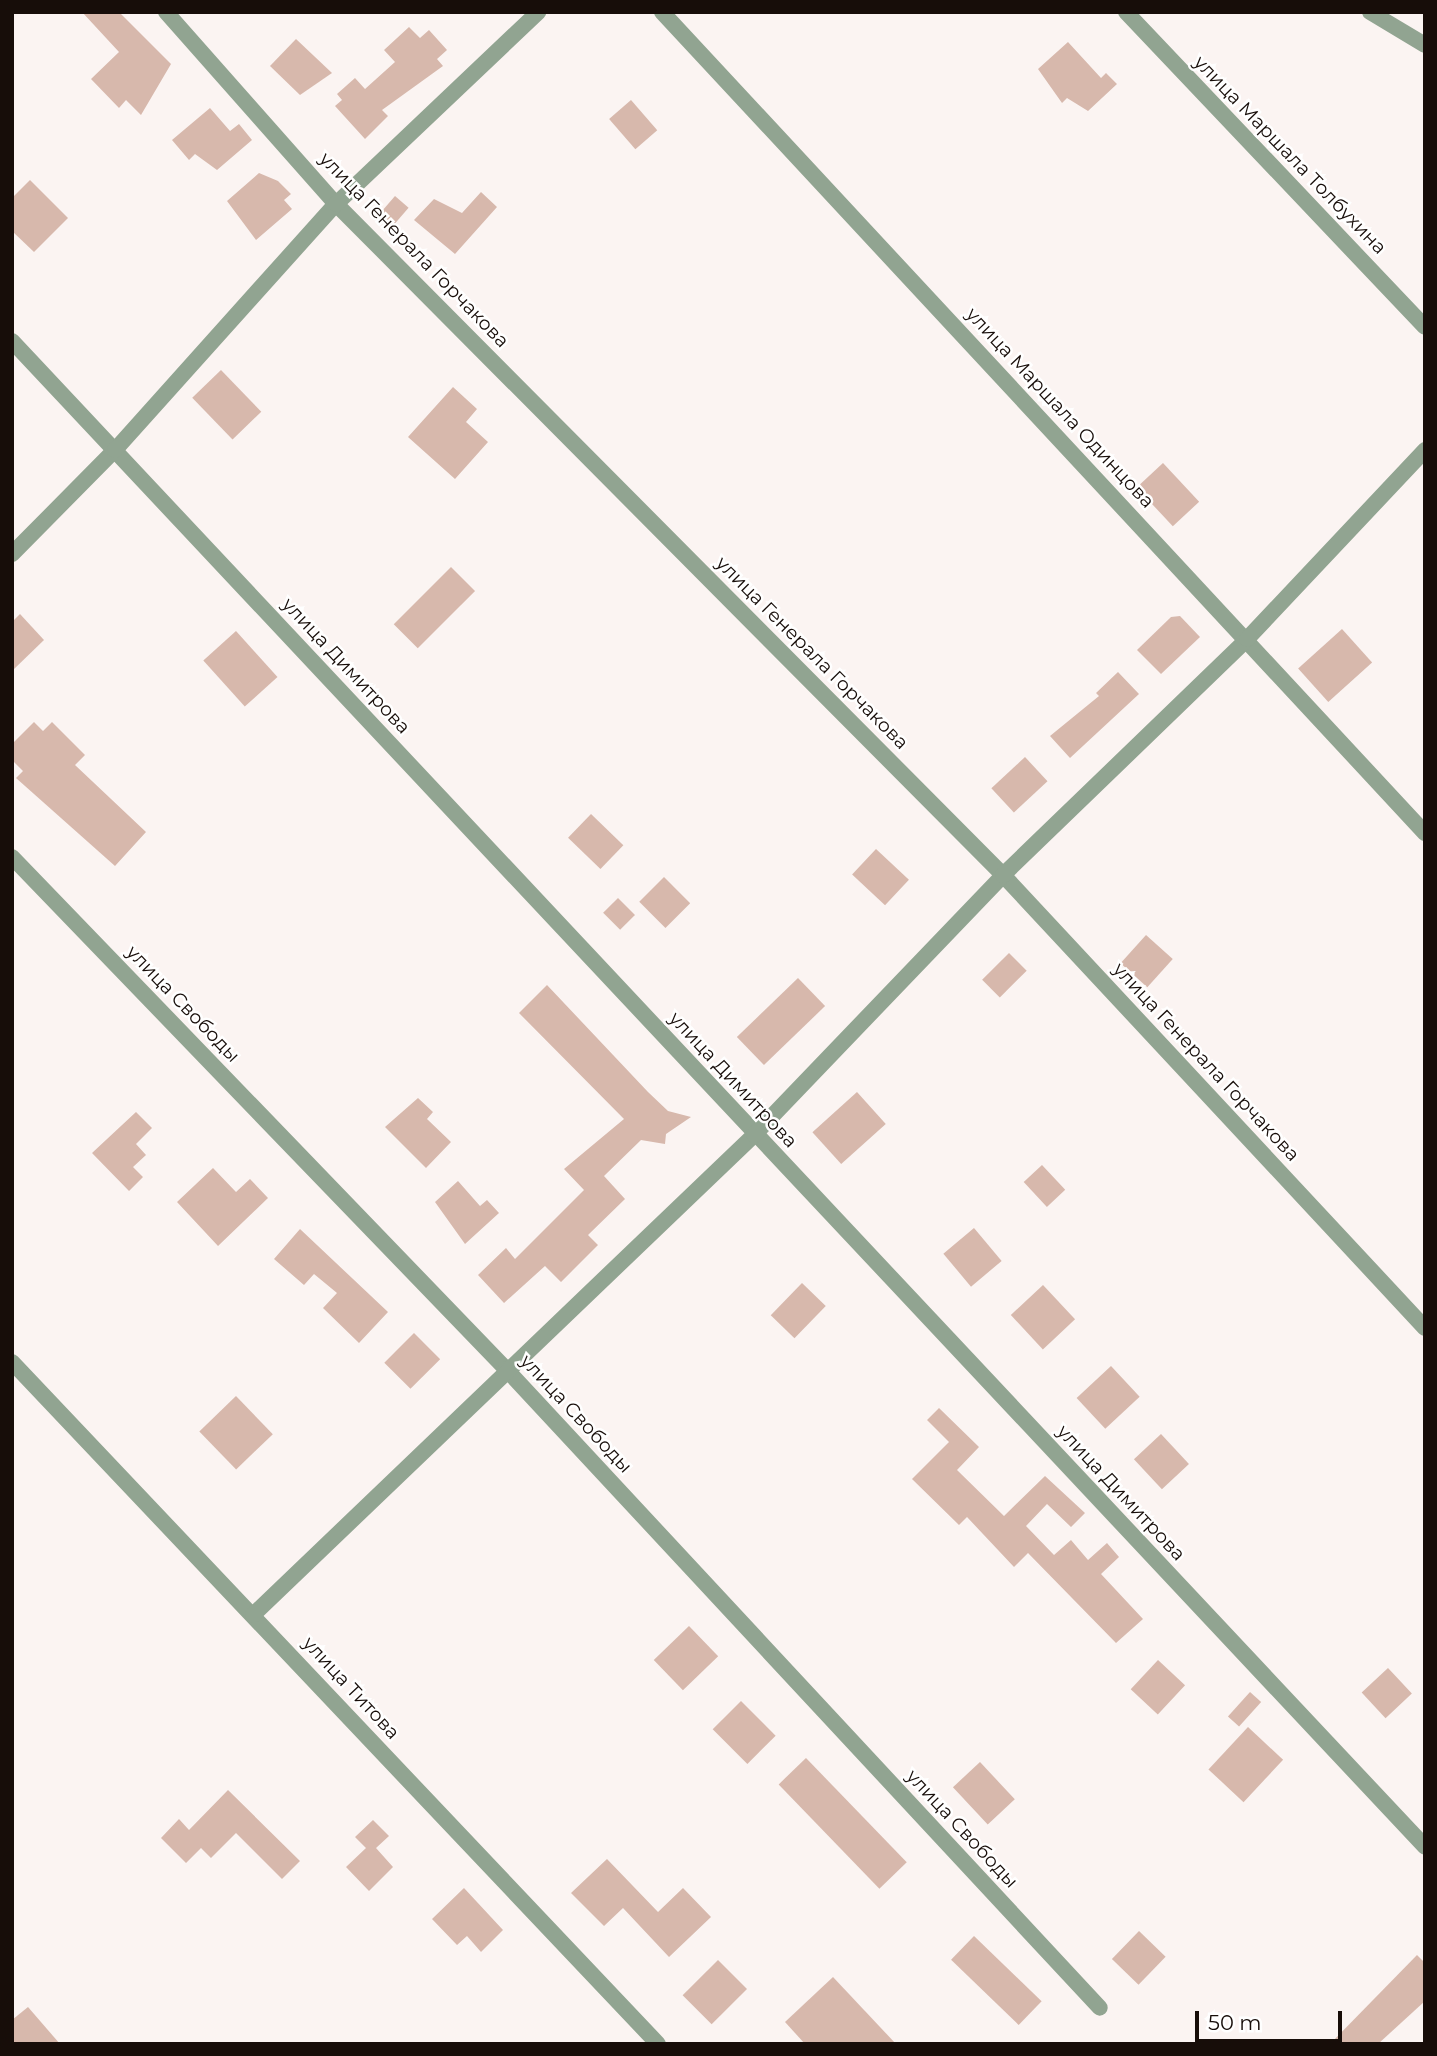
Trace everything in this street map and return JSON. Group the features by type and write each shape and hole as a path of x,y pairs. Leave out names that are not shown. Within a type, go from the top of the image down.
{"street":[{"name":"улица Генерала Горчакова","path":"166,12 337,204 1003,875 1425,1328"},
{"path":"12,554 115,450 337,204 538,12"},
{"name":"улица Маршала Одинцова","path":"662,12 1425,833"},
{"name":"улица Маршала Толбухина","path":"1126,12 1425,327"},
{"path":"1370,12 1425,45"},
{"name":"улица Димитрова","path":"12,341 754,1135 1425,1847"},
{"path":"253,1615 506,1369 754,1135 1003,875 1247,639 1425,450"},
{"name":"улица Свободы","path":"12,857 506,1369 1100,2008"},
{"name":"улица Титова","path":"12,1362 658,2044"}],"building":[{"path":"82,12 119,12 171,64 141,115 126,100 119,108 91,79 119,52"},
{"path":"409,27 420,38 429,30 447,50 437,59 443,66 382,110 388,116 365,139 335,106 342,100 337,94 355,78 365,89 395,62 384,50"},
{"path":"296,39 332,73 300,95 270,66"},
{"path":"1068,42 1101,78 1106,73 1117,84 1088,111 1067,98 1062,103 1038,69"},
{"path":"631,100 657,130 635,149 609,119"},
{"path":"210,108 230,131 239,124 252,140 217,170 195,154 189,160 172,140"},
{"path":"259,173 278,181 291,194 284,200 292,209 256,240 227,201"},
{"path":"30,180 68,218 34,252 12,231 12,198"},
{"path":"481,192 497,207 455,254 414,220 434,199 462,213"},
{"path":"395,196 409,208 391,228 377,216"},
{"path":"221,370 261,412 233,440 192,398"},
{"path":"453,387 477,409 466,422 488,442 455,479 408,437"},
{"path":"1163,463 1199,502 1173,526 1137,488"},
{"path":"451,567 475,591 418,648 394,624"},
{"path":"20,614 44,640 12,671 12,622"},
{"path":"1180,616 1200,637 1161,674 1137,650 1171,617"},
{"path":"1342,629 1372,662 1328,702 1298,668"},
{"path":"236,631 277,677 245,707 203,660"},
{"path":"1118,672 1139,694 1070,758 1050,736 1099,696 1096,693"},
{"path":"34,722 43,731 52,722 85,755 75,765 146,832 115,866 16,778 23,771 12,760 12,744"},
{"path":"1025,757 1048,781 1014,813 991,788"},
{"path":"591,814 623,845 600,869 568,838"},
{"path":"876,849 909,880 885,905 852,875"},
{"path":"664,877 690,903 665,928 639,902"},
{"path":"618,898 635,915 620,930 603,913"},
{"path":"1146,935 1173,959 1147,987 1121,963"},
{"path":"1009,953 1027,971 1000,998 982,980"},
{"path":"798,978 825,1006 764,1065 737,1037"},
{"path":"547,985 668,1111 691,1117 666,1134 665,1144 641,1140 604,1176 625,1199 588,1235 598,1245 561,1282 545,1266 504,1303 478,1275 506,1248 515,1259 584,1190 564,1169 624,1119 519,1013"},
{"path":"857,1092 886,1124 841,1164 812,1132"},
{"path":"418,1098 433,1112 427,1119 451,1142 426,1168 385,1127"},
{"path":"136,1112 152,1128 136,1144 146,1155 133,1167 143,1177 129,1191 92,1153"},
{"path":"1042,1165 1065,1190 1047,1207 1024,1182"},
{"path":"213,1168 236,1192 250,1179 268,1198 218,1246 177,1202"},
{"path":"458,1181 480,1206 487,1200 499,1213 465,1244 435,1202"},
{"path":"974,1228 1002,1261 971,1287 943,1254"},
{"path":"300,1229 388,1312 359,1343 323,1308 337,1293 314,1274 304,1285 274,1259"},
{"path":"802,1283 826,1306 794,1338 771,1315"},
{"path":"1043,1285 1075,1319 1043,1349 1011,1315"},
{"path":"414,1333 440,1359 410,1389 384,1363"},
{"path":"1111,1366 1140,1397 1105,1429 1077,1398"},
{"path":"236,1396 273,1434 236,1470 199,1431"},
{"path":"939,1408 979,1447 957,1470 1004,1516 1045,1476 1085,1513 1071,1527 1047,1504 1026,1526 1054,1555 1071,1540 1088,1560 1107,1543 1119,1557 1101,1574 1143,1619 1116,1643 1028,1553 1014,1567 967,1517 959,1525 912,1479 949,1442 927,1420"},
{"path":"1161,1434 1189,1464 1162,1489 1134,1459"},
{"path":"689,1626 718,1656 683,1690 654,1660"},
{"path":"1158,1660 1185,1685 1158,1714 1131,1689"},
{"path":"1388,1668 1412,1694 1386,1718 1362,1693"},
{"path":"1250,1692 1261,1702 1239,1727 1228,1717"},
{"path":"741,1701 776,1736 747,1764 713,1729"},
{"path":"1248,1727 1283,1760 1244,1802 1208,1769"},
{"path":"806,1758 907,1862 879,1889 779,1784"},
{"path":"980,1762 1015,1799 988,1825 953,1787"},
{"path":"228,1790 300,1861 282,1879 236,1833 211,1858 201,1848 186,1863 161,1838 179,1819 189,1830"},
{"path":"373,1820 389,1836 376,1848 393,1867 369,1891 346,1867 366,1848 355,1837"},
{"path":"607,1859 658,1912 683,1888 711,1917 669,1957 623,1908 604,1926 571,1893"},
{"path":"464,1888 503,1930 481,1952 467,1936 457,1945 432,1919"},
{"path":"1139,1931 1166,1957 1139,1985 1112,1959"},
{"path":"974,1936 1042,2001 1019,2025 951,1960"},
{"path":"1417,1955 1425,1963 1425,2001 1378,2044 1330,2044"},
{"path":"718,1960 747,1989 712,2024 683,1995"},
{"path":"833,1977 896,2044 805,2044 785,2022"},
{"path":"28,2007 60,2044 12,2044 12,2020"}]}
